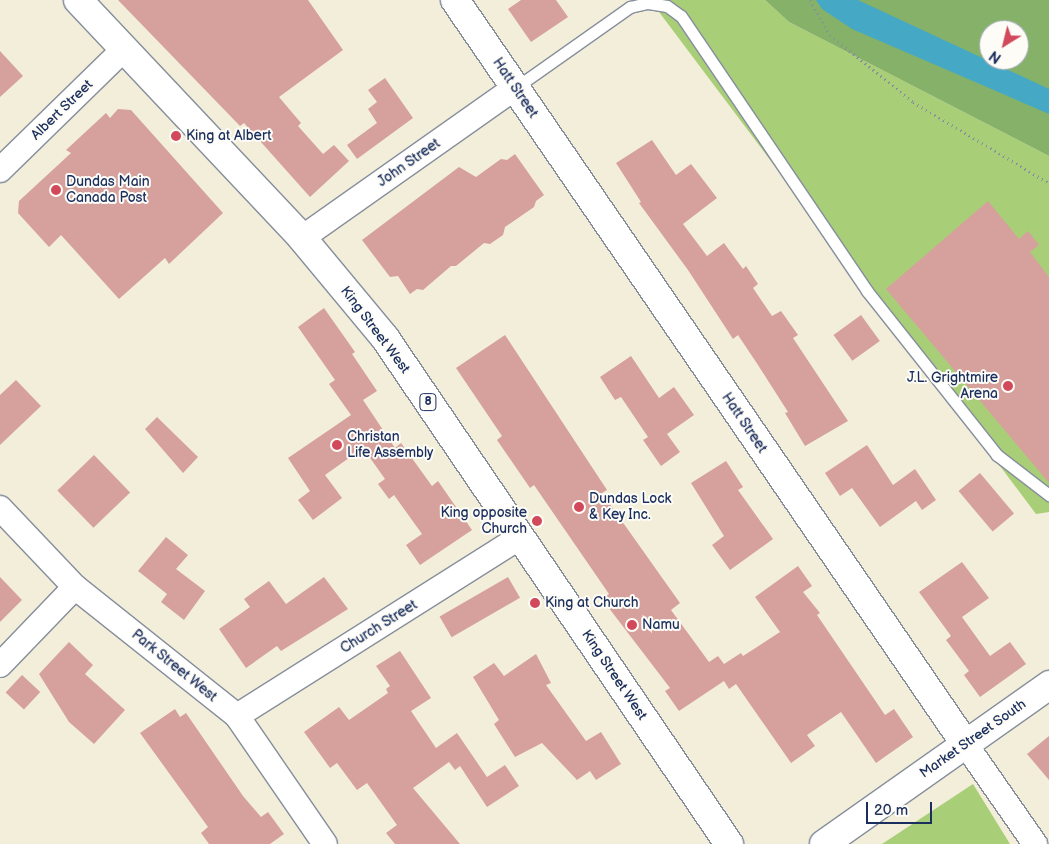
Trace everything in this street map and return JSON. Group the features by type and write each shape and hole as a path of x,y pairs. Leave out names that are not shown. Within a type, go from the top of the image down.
{"street":[{"name":"King Street West","path":"78,0 302,238 385,338 729,844"},
{"name":"Hatt Street","path":"455,0 1035,844"},
{"name":"Albert Street","path":"0,170 123,50"},
{"name":"John Street","path":"302,238 515,88"},
{"name":"Park Street West","path":"0,508 75,587 237,716 325,844"},
{"name":"Church Street","path":"237,716 520,537"},
{"path":"0,664 75,587"},
{"name":"Market Street South","path":"824,844 1049,685"}],"lane":[{"path":"515,88 630,7 648,3 667,6 681,16 867,291 997,455 1049,495"}],"path":[{"path":"810,0 830,36 913,102 1049,183"}],"green space":[{"path":"650,0 765,0 789,22 1049,156 1049,512 1036,514"},
{"path":"765,0 1049,0 1049,156 789,22"},
{"path":"973,784 1010,844 882,844"}],"water":[{"path":"816,0 858,0 979,56 979,70 1008,70 1049,89 1049,114 852,29 822,9"}],"building":[{"path":"118,0 308,0 343,50 279,97 301,123 298,126 323,154 334,145 349,161 310,197 244,123 240,126"},
{"path":"521,0 556,0 568,17 531,42 508,9"},
{"path":"0,51 23,76 0,97"},
{"path":"385,78 413,118 357,159 347,145 377,123 368,109 377,102 368,90"},
{"path":"118,109 131,110 223,213 169,264 165,258 119,299 61,235 49,247 18,213 19,201 71,153 66,150 106,113 110,118"},
{"path":"652,140 676,175 691,164 717,198 683,224 707,256 724,243 743,269 746,266 758,284 753,288 772,316 781,311 798,335 793,338 848,421 805,446 785,413 788,412 738,335 733,339 688,270 639,203 641,202 616,163"},
{"path":"515,154 544,195 536,201 534,207 505,227 503,235 490,244 484,243 456,266 451,266 423,290 417,289 410,294 398,276 390,277 362,240 459,167 476,177 501,159 507,160"},
{"name":"J.L. Grightmire Arena","path":"988,201 1019,239 1028,231 1039,245 1030,252 1049,277 1049,483 886,289"},
{"path":"324,308 355,352 352,354 377,391 363,400 395,448 401,443 432,486 438,481 472,530 420,565 406,545 422,534 394,495 389,499 378,484 385,479 363,448 325,475 342,498 313,520 298,500 310,491 288,458 351,415 329,384 335,380 298,327"},
{"path":"861,315 880,341 852,361 833,335"},
{"path":"505,335 607,490 602,493 680,603 671,610 709,662 718,656 724,664 741,653 743,656 780,632 755,597 798,566 812,586 803,592 820,613 817,615 885,715 894,709 913,737 876,763 841,712 807,735 815,746 791,763 736,684 729,689 724,681 679,711 665,691 670,688 602,599 609,594 534,485 530,488 497,440 502,436 456,368"},
{"path":"631,356 659,398 674,387 694,415 667,434 680,452 661,466 643,440 648,437 621,397 615,400 600,377"},
{"path":"16,380 41,406 0,445 0,395"},
{"path":"157,417 198,457 183,473 145,429"},
{"path":"867,445 893,485 915,469 936,500 922,510 916,501 880,527 852,488 840,496 825,473"},
{"path":"94,455 130,492 93,528 57,490"},
{"path":"726,461 743,487 738,490 773,539 730,570 712,545 724,536 691,483"},
{"path":"980,473 1014,514 993,532 959,491"},
{"path":"166,537 188,555 176,569 205,591 184,620 161,602 167,594 138,571"},
{"path":"962,562 989,598 962,617 990,656 1010,642 1026,664 980,697 964,675 969,671 946,640 951,636 919,592"},
{"path":"0,577 22,600 0,622"},
{"path":"324,577 348,609 281,651 277,646 246,668 219,629 250,607 244,599 269,581 286,604"},
{"path":"508,577 520,598 452,637 440,616"},
{"path":"69,642 93,665 85,674 125,710 94,744 69,722 39,674"},
{"path":"400,651 431,698 411,711 436,748 457,733 487,777 505,765 519,786 487,807 460,766 455,770 449,762 413,788 460,844 395,844 386,833 397,825 367,783 357,790 337,763 330,768 304,732 339,707 349,720 388,693 386,689 390,686 376,666"},
{"path":"536,654 551,683 546,685 586,741 601,732 621,764 596,780 590,771 577,780 542,743 515,757 494,724 499,720 473,677 494,663 504,676"},
{"path":"22,675 40,692 24,710 6,693"},
{"path":"175,709 180,717 186,713 243,796 261,817 268,812 284,834 270,844 209,844 201,833 208,827 140,733"},
{"path":"1049,736 1049,780 1027,754"}],"place":[{"name":"King at Albert","path":"176,136"},
{"name":"Dundas Main Canada Post","path":"56,190"},
{"name":"J.L. Grightmire Arena","path":"1008,386"},
{"name":"Christan Life Assembly","path":"337,445"},
{"name":"Dundas Lock & Key Inc.","path":"579,507"},
{"name":"King opposite Church","path":"537,521"},
{"name":"King at Church","path":"535,603"},
{"name":"Namu","path":"632,625"}]}
